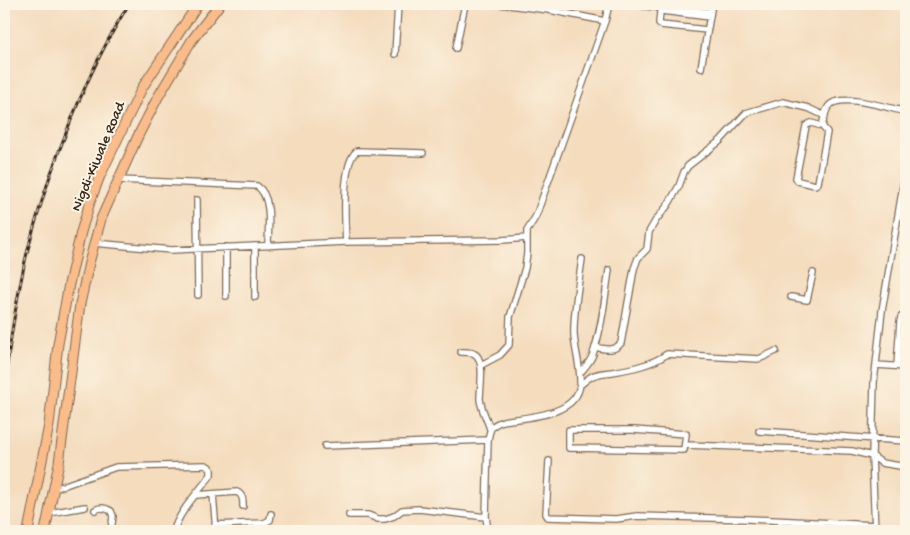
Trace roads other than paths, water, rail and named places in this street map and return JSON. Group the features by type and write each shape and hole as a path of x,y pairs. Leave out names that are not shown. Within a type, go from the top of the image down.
{"main road":[{"name":"Nigdi-Kiwale Road","path":"28,531 50,425 63,312 76,250 90,202 100,176 142,88 198,4"},
{"name":"Nigdi-Kiwale Road","path":"45,531 59,463 80,304 101,219 138,136 158,97 192,40 220,4"}],"street":[{"path":"395,54 398,4"},
{"path":"456,48 464,4"},
{"path":"500,4 549,7 604,21"},
{"path":"481,364 500,355 509,344 510,317 528,253 527,231 536,216 609,4"},
{"path":"644,4 644,6 710,14"},
{"path":"700,29 703,4"},
{"path":"701,68 712,4"},
{"path":"702,13 662,11 660,12 659,22 661,25 707,30"},
{"path":"822,126 828,107 831,104 846,100 855,100 906,112"},
{"path":"595,348 614,349 618,347 638,258 647,249 649,232 668,205 688,166 720,141 746,113 783,102 808,108 825,116"},
{"path":"811,124 822,126 826,129 827,135 818,183 798,181 796,176 806,126 811,124"},
{"path":"346,242 344,205 346,179 354,152 423,153"},
{"path":"549,461 546,514 548,517 616,519 637,516 749,519 875,528 872,456 873,394 882,311 906,168"},
{"path":"118,180 257,186 267,200 268,246"},
{"path":"197,200 198,296"},
{"path":"94,243 171,250 346,242 527,238"},
{"path":"255,246 255,297"},
{"path":"226,247 226,296"},
{"path":"488,531 486,517 490,429 495,423 554,412 564,408 577,395 580,386 580,373 574,333 582,259"},
{"path":"580,373 590,360 595,348 609,270"},
{"path":"791,297 807,300 813,273"},
{"path":"897,366 901,317 906,314"},
{"path":"580,386 597,374 650,364 667,354 758,359 776,351"},
{"path":"461,352 471,352 476,355 481,364 480,399 490,429"},
{"path":"876,365 906,367"},
{"path":"569,430 634,430 686,434 685,445 684,450 569,448 569,430"},
{"path":"759,431 906,441"},
{"path":"325,446 488,440"},
{"path":"685,445 852,451 872,456 882,462 906,467"},
{"path":"54,489 116,466 206,465 211,470 211,475 179,518 174,531"},
{"path":"196,495 237,492 243,499 243,506"},
{"path":"213,494 215,528 264,523 270,520 271,514"},
{"path":"49,513 85,507"},
{"path":"95,510 103,508 111,511 113,516 111,531"},
{"path":"349,515 389,519 402,510 419,508 486,517"}],"railway":[{"path":"4,387 25,259 50,176 66,131 95,66 129,4"}]}
